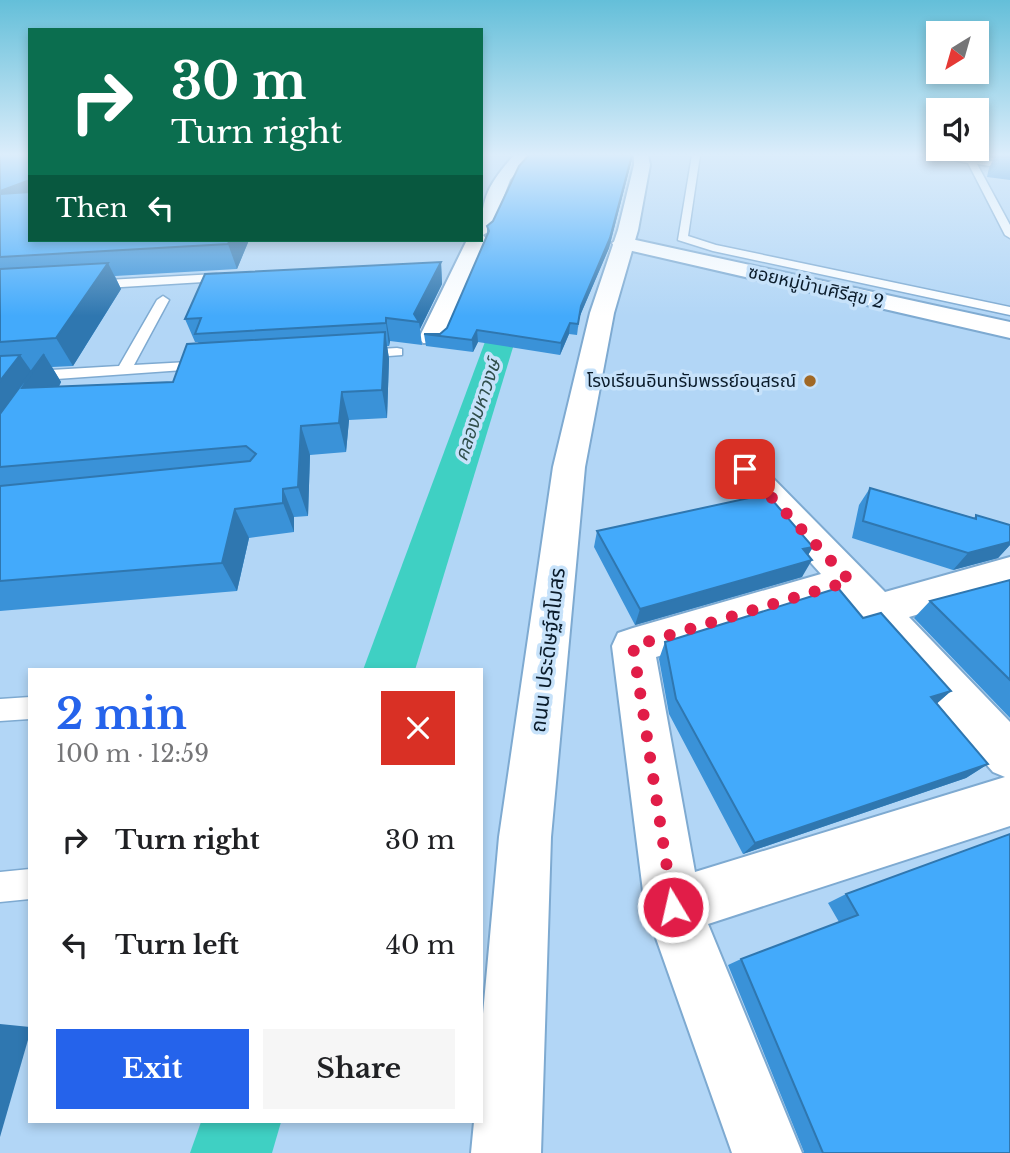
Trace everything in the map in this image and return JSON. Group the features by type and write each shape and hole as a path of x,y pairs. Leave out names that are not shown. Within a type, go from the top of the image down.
{"street":[{"path":"483,225 490,209"},
{"name":"ถนน ประดิษฐ์สโมสร","path":"506,1153 525,837 569,467 602,313 631,209"},
{"path":"432,338 476,242"},
{"name":"ซอยหมู่บ้านศิรีสุข 2","path":"622,243 1010,330"},
{"path":"745,469 1010,756"},
{"path":"767,1153 673,907 633,646 863,596 1010,572"},
{"path":"673,907 1010,800"}],"lane":[{"path":"687,209 682,237 713,248 1010,310"},
{"path":"996,209 1010,235"},
{"path":"81,285 216,278"},
{"path":"124,370 163,300"},
{"path":"342,356 397,352"},
{"path":"0,379 219,364"},
{"path":"42,396 55,375"},
{"path":"0,710 28,708"},
{"path":"0,887 28,884"}],"building":[{"path":"0,209 28,209 28,242 229,242 228,244 0,257"},
{"path":"499,209 618,209 610,238 581,306 578,324 570,323 561,343 477,330 472,340 424,334 440,334 447,328 489,231 487,226 493,221"},
{"path":"441,262 414,314 419,322 386,318 386,323 195,334 201,318 185,319 205,274"},
{"path":"108,263 56,338 0,342 0,269"},
{"path":"385,332 382,390 342,392 339,423 301,426 298,487 283,489 283,503 235,509 222,563 0,581 0,486 250,461 256,454 246,446 0,467 0,414 44,354 22,388 173,382 187,344"},
{"path":"20,355 0,381 0,356"},
{"path":"870,488 976,519 976,515 1010,525 1010,542 968,553 863,521"},
{"path":"767,494 813,547 803,549 812,560 640,609 597,531"},
{"path":"1010,580 1010,680 930,601"},
{"path":"838,588 863,618 881,613 951,691 931,697 988,764 755,843 676,699 665,642"},
{"path":"1010,834 1010,1153 823,1153 741,959 858,915 846,894"}],"waterway":[{"name":"คลองมหาวงษ์","path":"390,668 518,288"},
{"name":"คลองมหาวงษ์","path":"231,1153 241,1123"}],"place":[{"name":"โรงเรียนอินทรัมพรรย์อนุสรณ์","path":"810,381"}],"route":[{"path":"673,907 631,649 636,644 850,581 745,469"}]}
